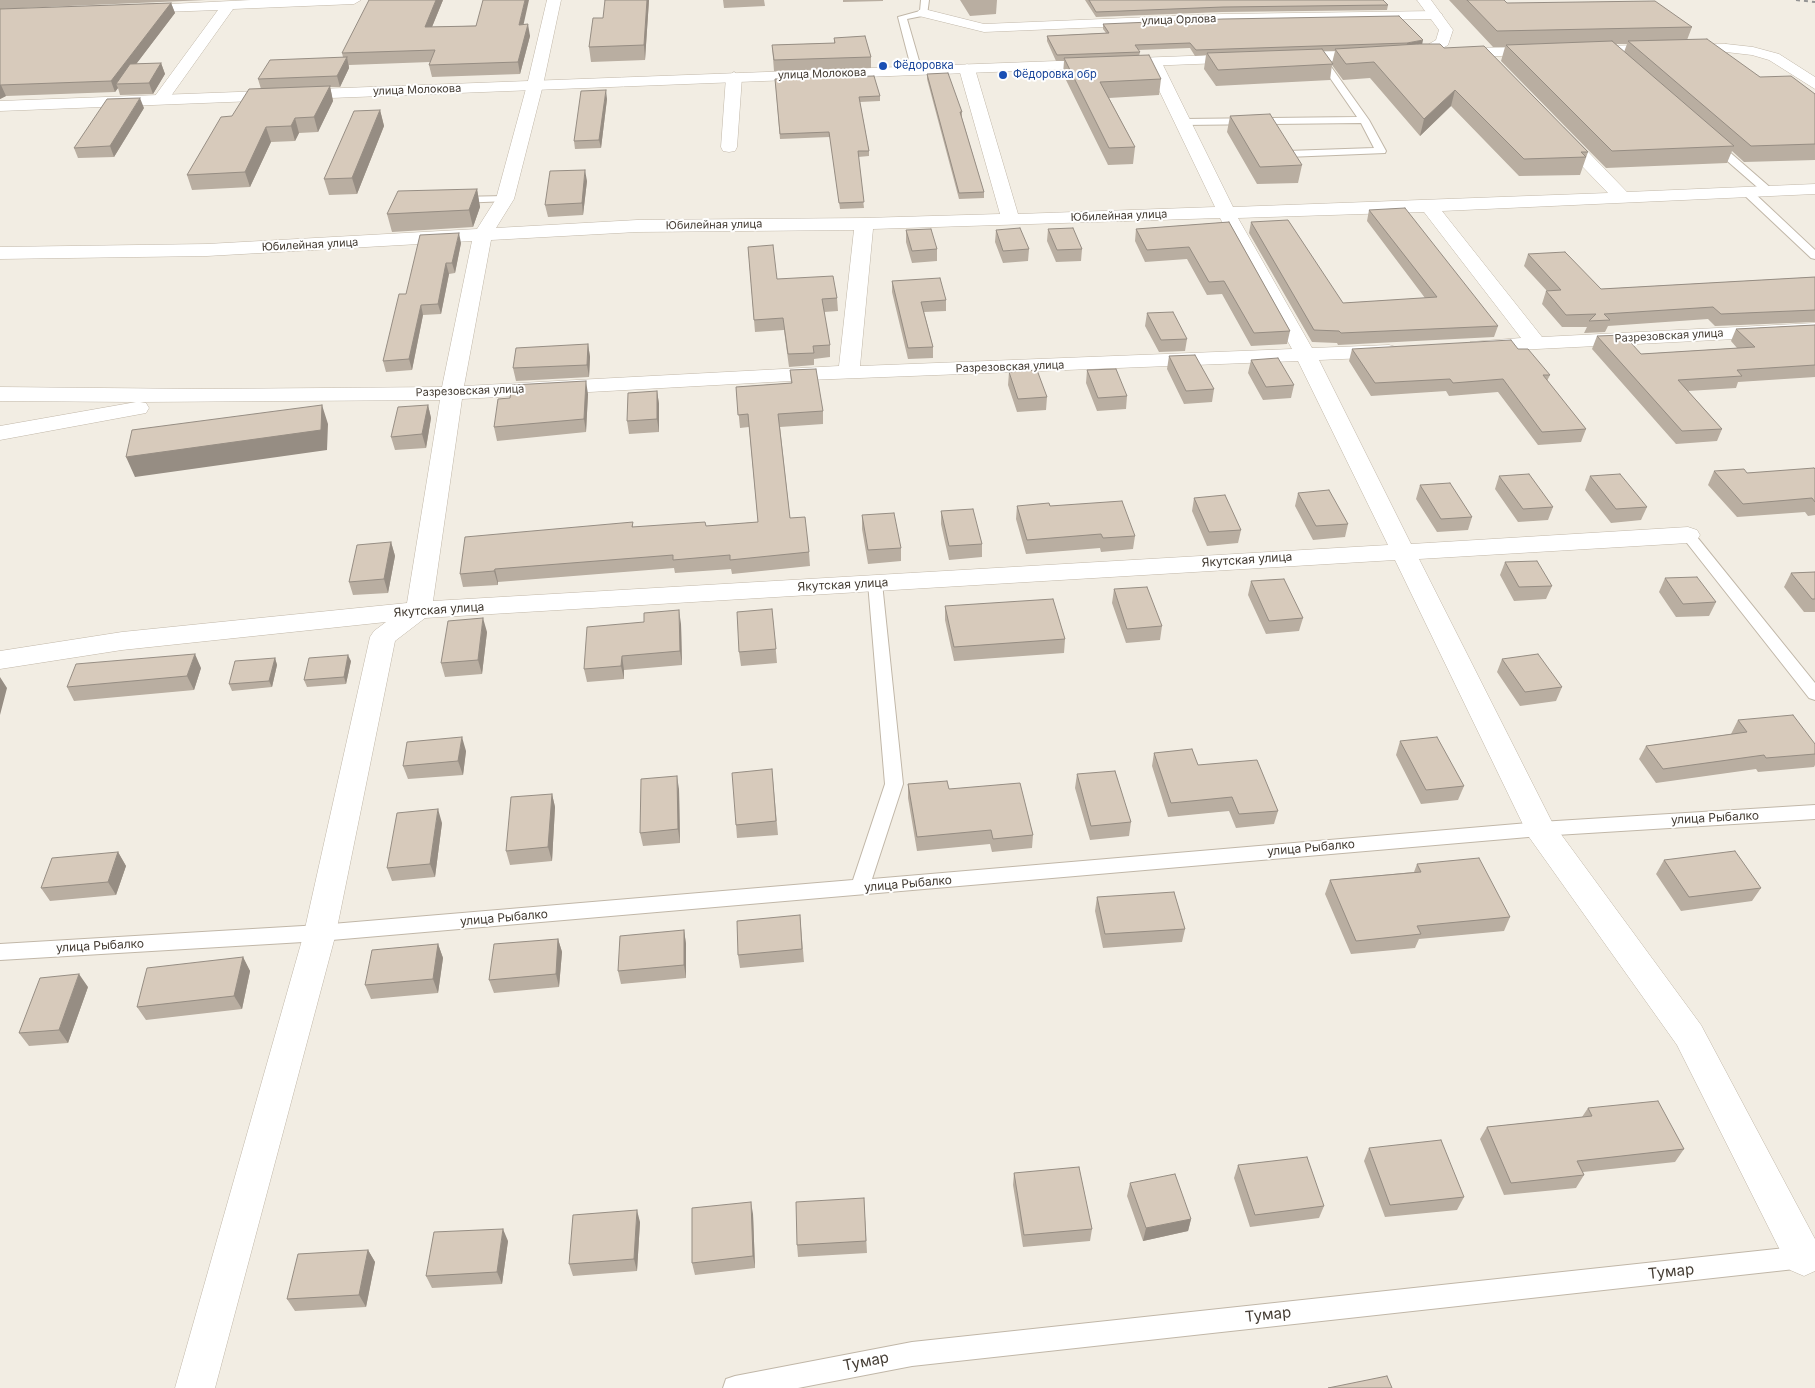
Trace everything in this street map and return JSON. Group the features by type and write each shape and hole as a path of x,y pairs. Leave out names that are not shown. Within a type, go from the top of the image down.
{"street":[{"path":"120,9 354,0"},
{"path":"195,1388 320,933 383,637 419,610 452,393 482,236 506,199 554,0"},
{"path":"1406,55 1429,50 1443,42 1446,30 1424,0"},
{"path":"160,100 229,5"},
{"name":"улица Орлова","path":"925,6 984,28 1222,18 1436,15"},
{"path":"1275,58 1481,51 1726,48 1753,51 1774,57 1815,84"},
{"path":"1481,51 1494,65"},
{"name":"улица Молокова","path":"0,106 1257,58"},
{"path":"1154,63 1226,212 1306,355 1401,551 1540,829 1689,1035 1804,1257"},
{"path":"967,69 1012,219"},
{"path":"730,147 734,77"},
{"path":"1548,121 1623,198"},
{"name":"Юбилейная улица","path":"0,253 207,250 637,226 864,224 1429,206 1815,189"},
{"path":"1429,206 1536,343"},
{"path":"849,373 864,224"},
{"name":"Разрезовская улица","path":"1459,347 1815,329"},
{"name":"Разрезовская улица","path":"0,394 204,396 452,393 849,373 1411,350"},
{"name":"Разрезовская улица","path":"0,432 204,396"},
{"name":"Якутская улица","path":"0,660 122,640 419,610 1688,535"}],"lane":[{"path":"917,71 902,18 925,6"},
{"path":"1607,50 1622,63"},
{"path":"1287,154 1379,153 1381,149 1364,120 1319,56"},
{"path":"1183,122 1364,120"},
{"path":"1710,140 1768,192"},
{"path":"1747,192 1815,256"},
{"path":"450,200 506,199"},
{"path":"1688,535 1815,694"},
{"path":"860,888 894,784 874,583"},
{"name":"улица Рыбалко","path":"0,952 320,933 1540,829 1815,812"},
{"name":"Тумар","path":"735,1388 912,1354 1804,1257"}],"building":[{"path":"369,0 436,0 425,27 476,26 483,0 525,0 519,25 528,24 518,62 429,65 435,50 342,53"},
{"path":"605,0 647,0 644,45 589,47 593,18 603,18"},
{"path":"1089,0 1383,0 1388,5 1223,7 1096,12"},
{"path":"1467,0 1504,0 1507,3 1655,1 1692,27 1497,31"},
{"path":"171,3 111,81 0,85 0,9"},
{"path":"1399,16 1423,40 1407,43 1196,50 1190,43 1135,45 1140,52 1057,55 1047,36 1109,33 1103,24 1223,19"},
{"path":"865,36 871,57 774,60 772,45 835,43 834,38"},
{"path":"1707,39 1760,77 1791,76 1815,94 1815,144 1751,146 1628,41"},
{"path":"1612,41 1734,146 1612,151 1506,45"},
{"path":"1440,44 1444,48 1484,46 1588,152 1581,152 1586,157 1524,159 1455,90 1424,119 1374,62 1346,64 1335,49"},
{"path":"1322,49 1333,64 1218,70 1207,53"},
{"path":"1149,55 1161,79 1100,82 1135,147 1109,148 1064,58"},
{"path":"347,57 337,76 258,79 270,60"},
{"path":"161,63 149,83 116,84 130,64"},
{"path":"948,73 962,112 960,112 984,192 959,193 927,74"},
{"path":"874,76 880,96 859,97 869,151 858,151 864,202 839,203 829,132 780,134 775,79"},
{"path":"330,86 314,117 295,118 291,126 266,127 245,172 187,175 221,117 232,116 249,89"},
{"path":"606,90 599,140 574,141 581,91"},
{"path":"140,98 110,146 74,148 107,99"},
{"path":"380,110 352,178 324,179 354,111"},
{"path":"1270,114 1302,165 1260,167 1230,116"},
{"path":"585,170 582,203 545,205 550,171"},
{"path":"477,189 469,210 387,214 398,191"},
{"path":"1405,208 1498,326 1341,333 1339,331 1314,330 1251,222 1288,220 1343,303 1437,297 1369,210"},
{"path":"1229,222 1290,331 1254,333 1224,281 1209,282 1189,247 1147,250 1136,229"},
{"path":"1020,228 1029,249 1003,251 996,230"},
{"path":"1073,228 1082,249 1057,250 1048,229"},
{"path":"931,229 937,249 912,251 906,230"},
{"path":"459,233 452,263 446,263 438,304 421,305 409,359 383,361 399,294 406,294 420,235"},
{"path":"773,245 777,279 833,276 837,298 822,299 830,345 813,346 814,353 788,354 783,318 754,320 748,247"},
{"path":"1565,252 1601,289 1815,277 1815,310 1721,314 1713,307 1604,314 1610,320 1589,321 1596,314 1566,315 1546,291 1561,290 1528,254"},
{"path":"940,278 946,300 921,302 933,347 908,348 892,281"},
{"path":"1173,312 1187,339 1161,340 1147,313"},
{"path":"1815,325 1815,365 1737,370 1742,376 1678,380 1722,429 1682,431 1597,336 1624,335 1641,354 1755,347 1736,329"},
{"path":"1511,340 1518,349 1528,349 1550,375 1543,375 1586,429 1542,432 1503,379 1453,383 1450,379 1375,383 1352,349"},
{"path":"588,344 587,365 513,368 516,348"},
{"path":"1195,355 1214,389 1186,391 1169,356"},
{"path":"1278,358 1294,385 1266,387 1251,360"},
{"path":"816,369 823,411 778,414 790,518 805,517 809,552 730,560 730,555 673,560 673,555 495,569 494,571 460,574 465,537 633,522 632,527 705,522 706,526 758,522 748,414 738,415 736,387 792,383 790,370"},
{"path":"1116,369 1127,396 1098,398 1087,370"},
{"path":"1037,370 1047,397 1018,399 1009,372"},
{"path":"586,381 584,419 494,427 498,399 510,398 512,385"},
{"path":"657,391 657,419 627,421 628,393"},
{"path":"322,405 321,430 126,457 132,430"},
{"path":"428,405 422,434 391,437 398,407"},
{"path":"1814,468 1815,502 1812,498 1743,504 1714,471 1744,469 1747,473"},
{"path":"1529,474 1553,507 1523,509 1499,476"},
{"path":"1620,474 1647,507 1616,509 1590,476"},
{"path":"1450,483 1472,517 1441,519 1420,485"},
{"path":"1329,490 1348,524 1316,526 1298,493"},
{"path":"1225,495 1241,530 1209,532 1194,498"},
{"path":"1122,501 1135,536 1103,538 1101,534 1027,540 1017,506 1049,503 1050,506"},
{"path":"973,509 982,544 949,546 941,511"},
{"path":"894,513 901,548 868,550 862,515"},
{"path":"391,542 384,579 349,582 357,545"},
{"path":"1537,561 1552,586 1519,587 1505,562"},
{"path":"1815,572 1815,599 1812,599 1791,573"},
{"path":"1697,577 1716,602 1683,604 1665,578"},
{"path":"1284,579 1303,618 1269,621 1251,581"},
{"path":"1147,587 1162,626 1127,629 1114,589"},
{"path":"1053,599 1065,639 954,647 945,606"},
{"path":"772,609 776,649 739,652 737,612"},
{"path":"679,610 680,651 622,656 621,666 584,669 587,627 644,622 644,613"},
{"path":"483,618 478,660 441,663 448,621"},
{"path":"195,654 187,676 67,687 76,664"},
{"path":"1538,654 1562,687 1525,692 1502,659"},
{"path":"348,655 344,677 304,680 309,658"},
{"path":"275,658 269,681 229,684 235,661"},
{"path":"1793,715 1815,744 1815,754 1766,758 1764,755 1663,769 1646,746 1747,732 1738,720"},
{"path":"462,737 458,761 403,766 407,742"},
{"path":"1437,737 1464,786 1426,790 1400,741"},
{"path":"1192,749 1198,765 1257,760 1278,811 1239,814 1232,797 1171,803 1154,753"},
{"path":"772,769 776,821 736,825 732,773"},
{"path":"1115,771 1131,822 1091,826 1077,774"},
{"path":"677,776 678,829 640,833 641,779"},
{"path":"947,781 949,789 1020,783 1033,835 993,839 991,830 917,837 908,784"},
{"path":"552,794 548,847 506,851 511,797"},
{"path":"438,809 430,864 387,868 397,813"},
{"path":"1735,851 1761,888 1689,897 1664,860"},
{"path":"118,852 108,882 41,888 52,858"},
{"path":"1479,858 1510,917 1417,926 1421,934 1356,941 1330,880 1421,872 1417,864"},
{"path":"1174,892 1185,929 1105,934 1097,897"},
{"path":"800,915 802,949 738,955 737,921"},
{"path":"684,930 684,965 618,971 620,936"},
{"path":"558,939 556,974 489,980 494,944"},
{"path":"438,944 433,979 365,985 372,950"},
{"path":"243,957 234,996 137,1007 147,968"},
{"path":"79,974 59,1030 19,1033 40,978"},
{"path":"1658,1101 1684,1149 1577,1161 1584,1175 1511,1183 1487,1127 1592,1116 1588,1108"},
{"path":"1441,1140 1464,1197 1390,1205 1369,1148"},
{"path":"1307,1157 1324,1206 1255,1215 1238,1165"},
{"path":"1079,1167 1092,1229 1024,1235 1014,1173"},
{"path":"1175,1174 1191,1219 1146,1228 1130,1183"},
{"path":"864,1198 866,1241 797,1245 796,1202"},
{"path":"751,1202 753,1256 692,1263 692,1208"},
{"path":"637,1210 634,1259 569,1264 573,1215"},
{"path":"503,1229 497,1272 426,1276 434,1232"},
{"path":"368,1250 359,1295 287,1299 298,1254"},
{"path":"1387,1376 1392,1388 1328,1388"}],"railway":[{"path":"1796,0 1815,2"}],"place":[{"name":"Фёдоровка","path":"883,66"},
{"name":"Фёдоровка обр","path":"1003,75"}]}
